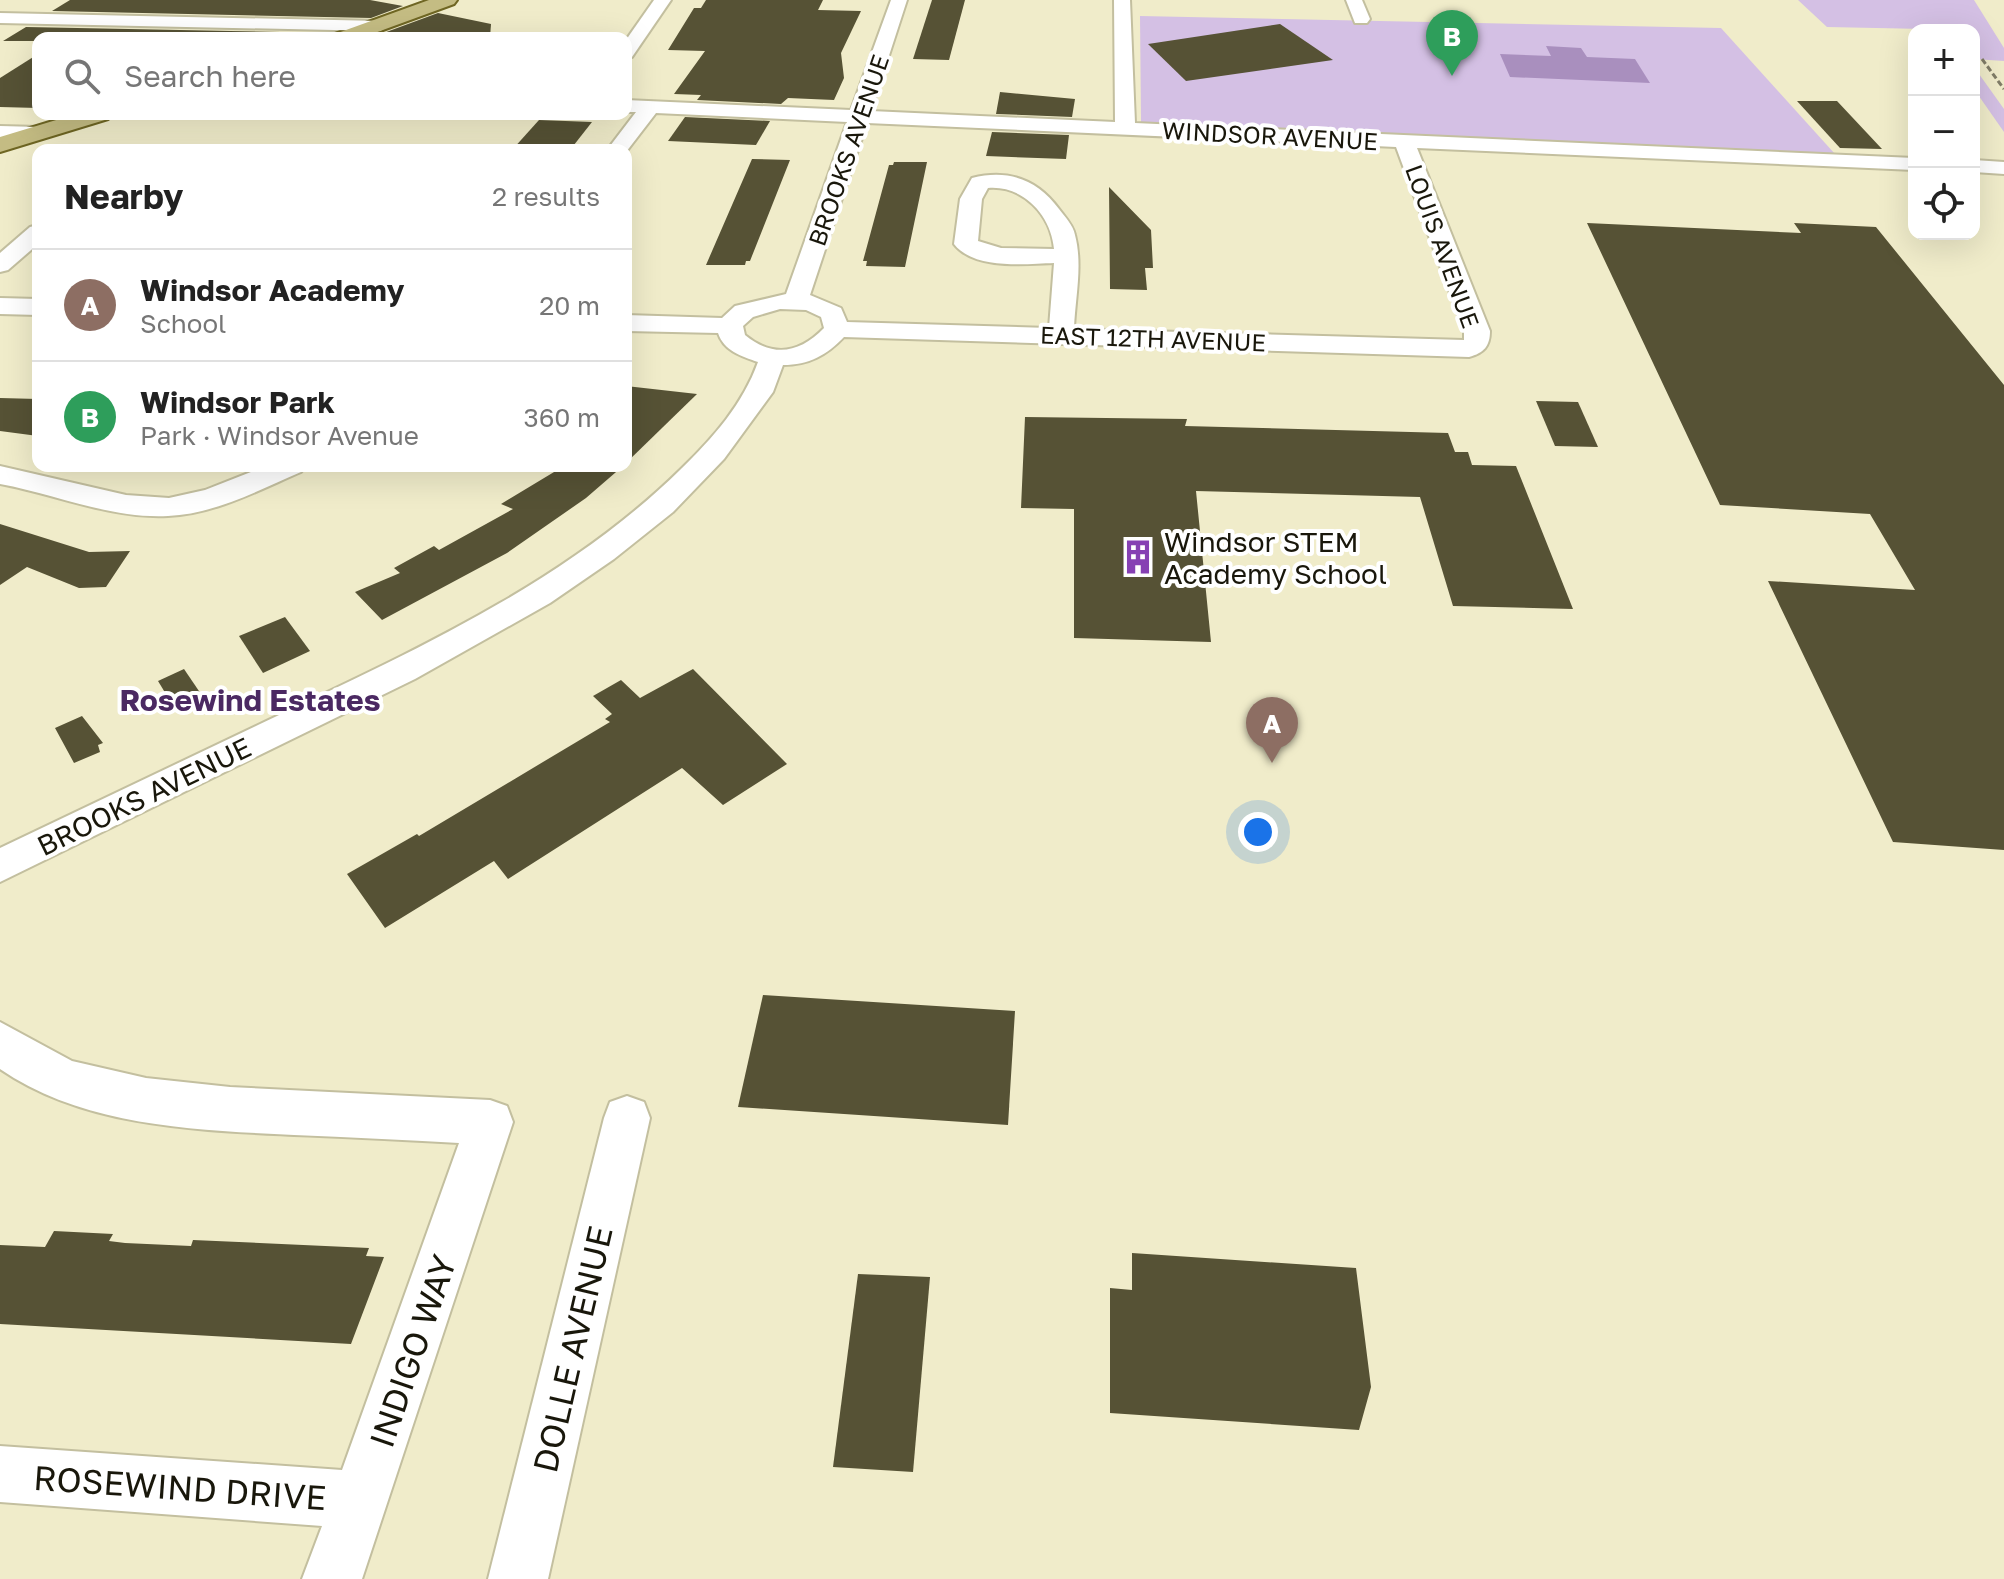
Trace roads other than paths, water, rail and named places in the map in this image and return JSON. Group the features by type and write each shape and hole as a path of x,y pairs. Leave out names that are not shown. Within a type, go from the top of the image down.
{"main road":[{"path":"361,32 447,0"},
{"path":"38,144 88,120"},
{"path":"0,145 32,144"}],"street":[{"path":"632,44 663,0"},
{"name":"BROOKS AVENUE","path":"796,301 899,0"},
{"path":"1122,0 1125,129"},
{"path":"1354,0 1361,19"},
{"path":"0,18 380,26"},
{"name":"WINDSOR AVENUE","path":"632,106 1908,164"},
{"path":"622,144 650,108"},
{"path":"0,132 38,144"},
{"name":"LOUIS AVENUE","path":"1404,141 1477,331 1477,342 1469,349"},
{"path":"0,153 32,145"},
{"path":"1980,166 2004,168"},
{"path":"0,265 32,237"},
{"path":"1061,335 1064,256"},
{"path":"779,301 796,301 811,303 832,313 837,329 822,346 808,352 773,357 757,355 734,343 729,335 730,326 748,310 779,301"},
{"path":"0,306 32,307"},
{"path":"632,323 730,326"},
{"name":"EAST 12TH AVENUE","path":"837,329 1469,349"},
{"name":"BROOKS AVENUE","path":"0,866 349,697 539,596 643,520 714,454 759,394 773,357"},
{"path":"0,475 128,505 170,507 216,497 276,472"},
{"name":"INDIGO WAY","path":"0,1043 49,1073 118,1095 207,1107 490,1122 332,1579"},
{"name":"DOLLE AVENUE","path":"518,1579 627,1118"},
{"name":"ROSEWIND DRIVE","path":"0,1474 360,1500"}],"railway":[{"path":"1982,59 2004,89"}],"place":[{"name":"Windsor Park","path":"1452,76"},
{"name":"Windsor STEM Academy School","path":"1138,557"},
{"name":"Windsor Academy","path":"1272,763"}],"district":[{"name":"Rosewind Estates","path":"250,700"}]}
